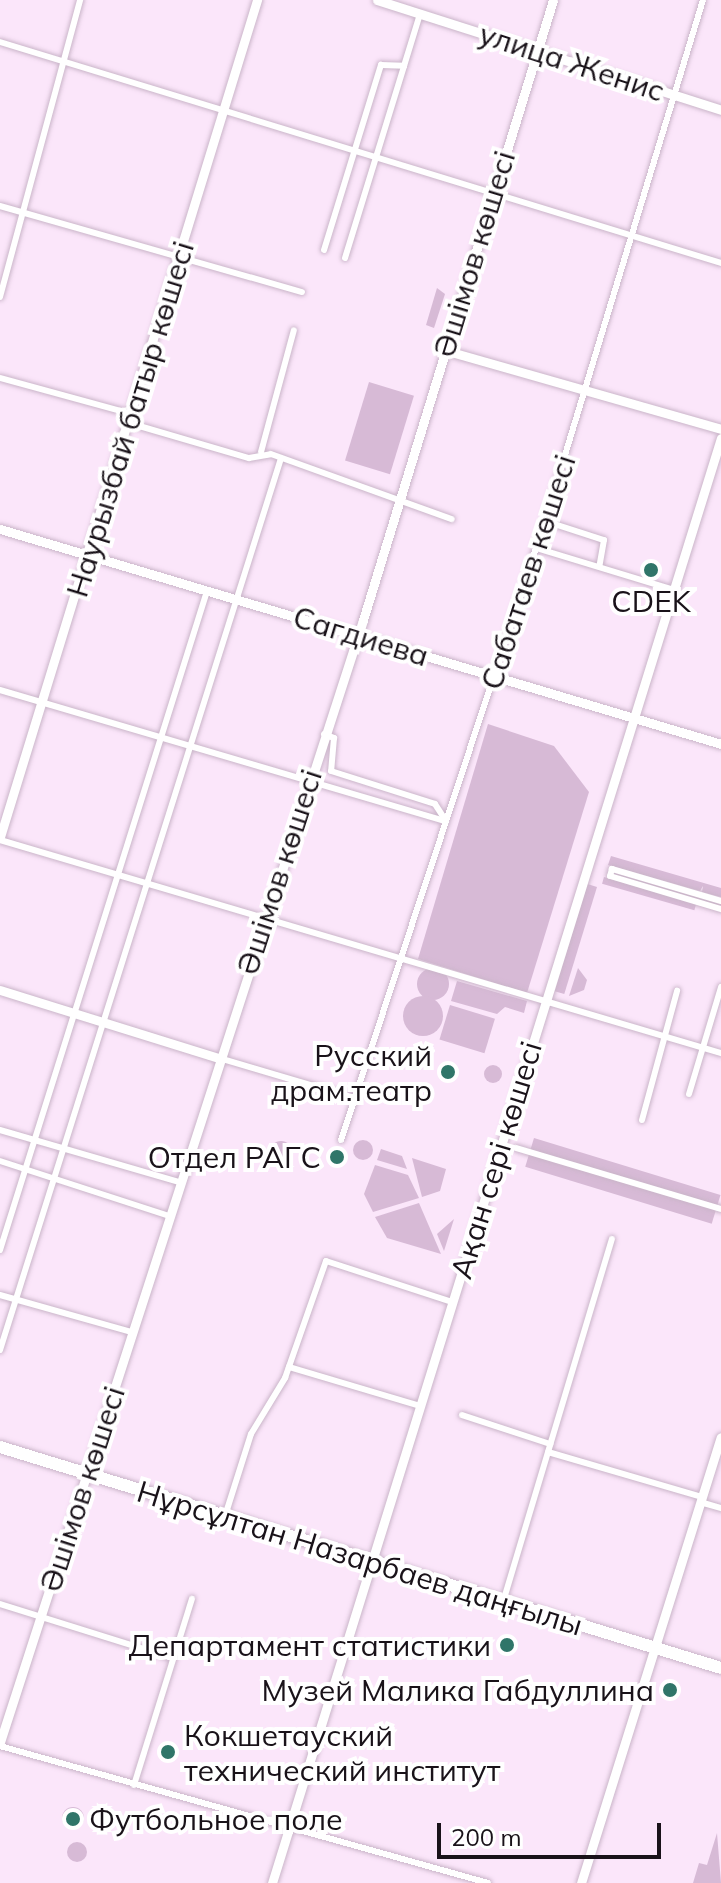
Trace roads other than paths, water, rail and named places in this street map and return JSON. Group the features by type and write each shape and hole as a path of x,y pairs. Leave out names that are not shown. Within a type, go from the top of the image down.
{"highway":[{"name":"Нұрсұлтан Назарбаев даңғылы","path":"0,1447 721,1668"}],"street":[{"path":"0,297 80,0"},
{"name":"Наурызбай батыр көшесі","path":"0,838 257,0"},
{"name":"улица Женис","path":"377,0 721,110"},
{"name":"Әшімов көшесі","path":"0,1744 218,1058 357,636 397,494 553,0"},
{"name":"Сабатаев көшесі","path":"341,1140 545,521 703,0"},
{"path":"345,258 420,14"},
{"path":"0,42 721,263"},
{"path":"324,250 381,65 404,66"},
{"path":"0,206 302,292"},
{"path":"261,452 294,330"},
{"path":"444,350 721,429"},
{"path":"0,378 249,458 261,452 397,494 452,519"},
{"name":"Ақан сері көшесі","path":"272,1883 721,438"},
{"path":"0,1350 281,458"},
{"path":"545,521 604,540 599,567"},
{"name":"Сагдиева","path":"0,529 721,744"},
{"path":"536,548 674,590"},
{"path":"0,1250 115,874 207,591"},
{"path":"0,690 446,821"},
{"path":"324,734 334,738 331,771 435,804 446,821"},
{"path":"0,838 721,1053"},
{"path":"608,872 718,904"},
{"path":"689,1094 721,987"},
{"path":"0,990 357,1099"},
{"path":"642,1120 667,1038 677,991"},
{"path":"0,1130 179,1182"},
{"path":"516,1148 721,1209"},
{"path":"0,1161 169,1216"},
{"path":"503,1602 612,1239"},
{"path":"225,1516 251,1434 289,1367 326,1261 452,1302"},
{"path":"0,1295 132,1332"},
{"path":"289,1367 420,1406"},
{"path":"462,1415 721,1508"},
{"path":"581,1883 721,1437"},
{"path":"134,1785 192,1599"},
{"path":"0,1604 172,1658"},
{"path":"0,1744 134,1785 488,1883"}],"place":[{"name":"CDEK","path":"651,570"},
{"name":"Русский драм.театр","path":"448,1072"},
{"name":"Отдел РАГС","path":"337,1157"},
{"name":"Департамент статистики","path":"507,1645"},
{"name":"Музей Малика Габдуллина","path":"670,1690"},
{"name":"Кокшетауский технический институт","path":"168,1752"},
{"name":"Футбольное поле","path":"73,1819"}]}
